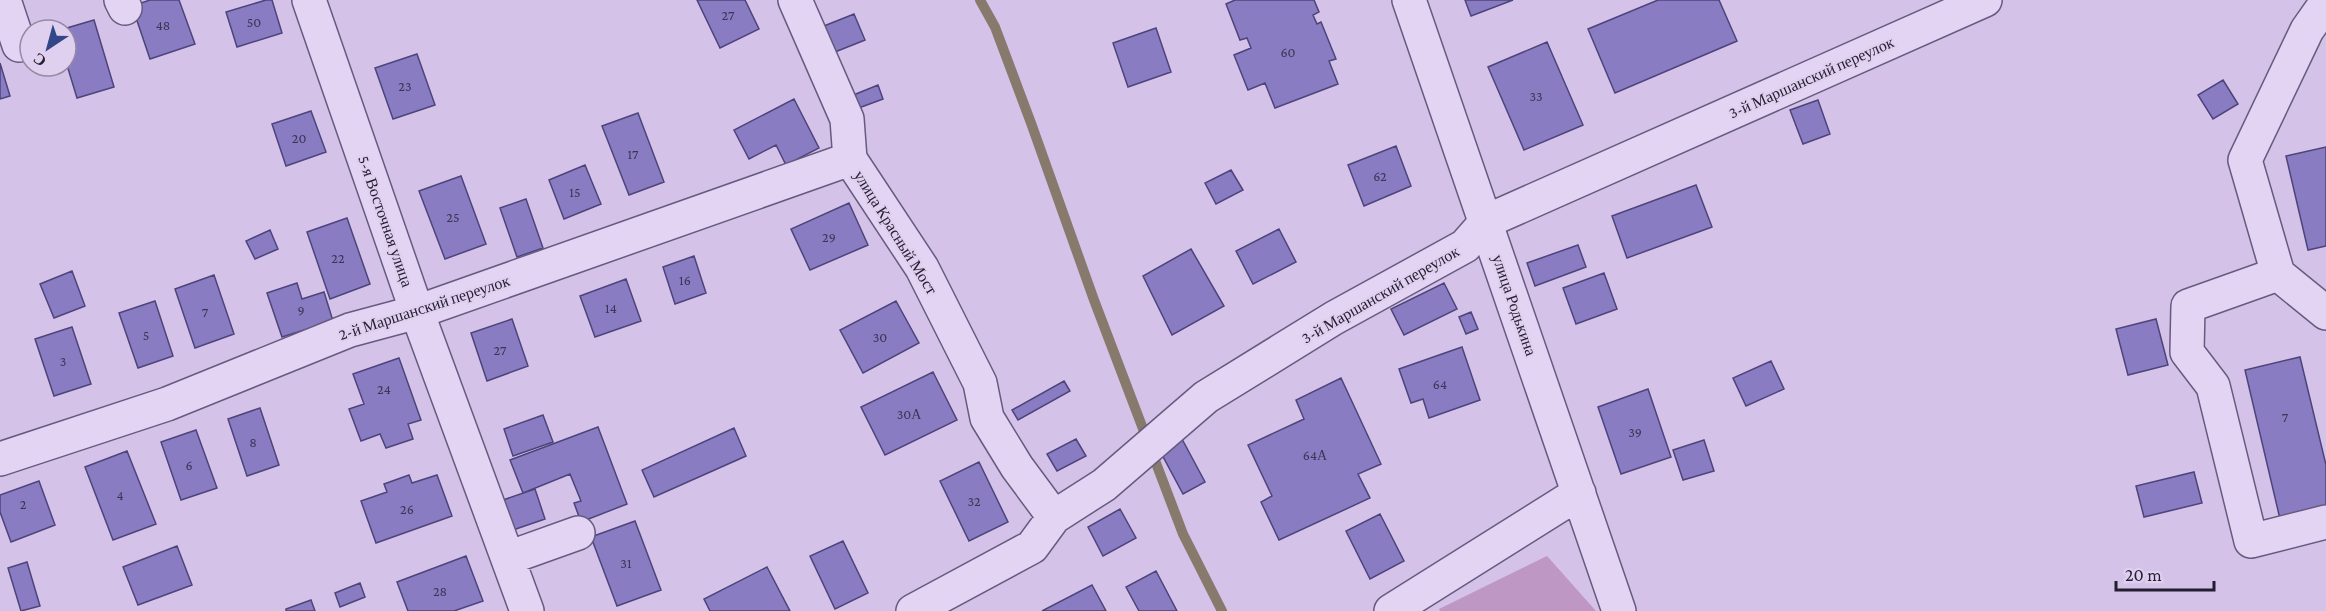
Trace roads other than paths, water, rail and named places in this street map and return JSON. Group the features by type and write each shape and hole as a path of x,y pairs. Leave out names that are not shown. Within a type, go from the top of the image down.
{"street":[{"path":"4,0 18,42"},
{"name":"5-я Восточная улица","path":"309,0 417,312 527,611"},
{"name":"улица Красный Мост","path":"795,0 847,119 850,159 922,268 980,383 987,418 1017,466 1054,517"},
{"name":"улица Родькина","path":"1409,0 1487,221 1619,611"},
{"name":"3-й Маршанский переулок","path":"913,611 1032,547 1054,517 1104,485 1206,397 1334,318 1465,246 1487,221 1985,0"},
{"path":"2326,3 2307,30 2245,160 2278,274 2326,313"},
{"name":"2-й Маршанский переулок","path":"0,459 166,404 350,330 417,312 850,159"},
{"path":"2278,274 2188,306 2187,352 2213,386 2251,541 2326,522"},
{"path":"1391,611 1579,494"},
{"path":"508,558 578,533"}],"waterway":[{"path":"980,0 995,27 1094,300 1183,534 1222,611"}]}
